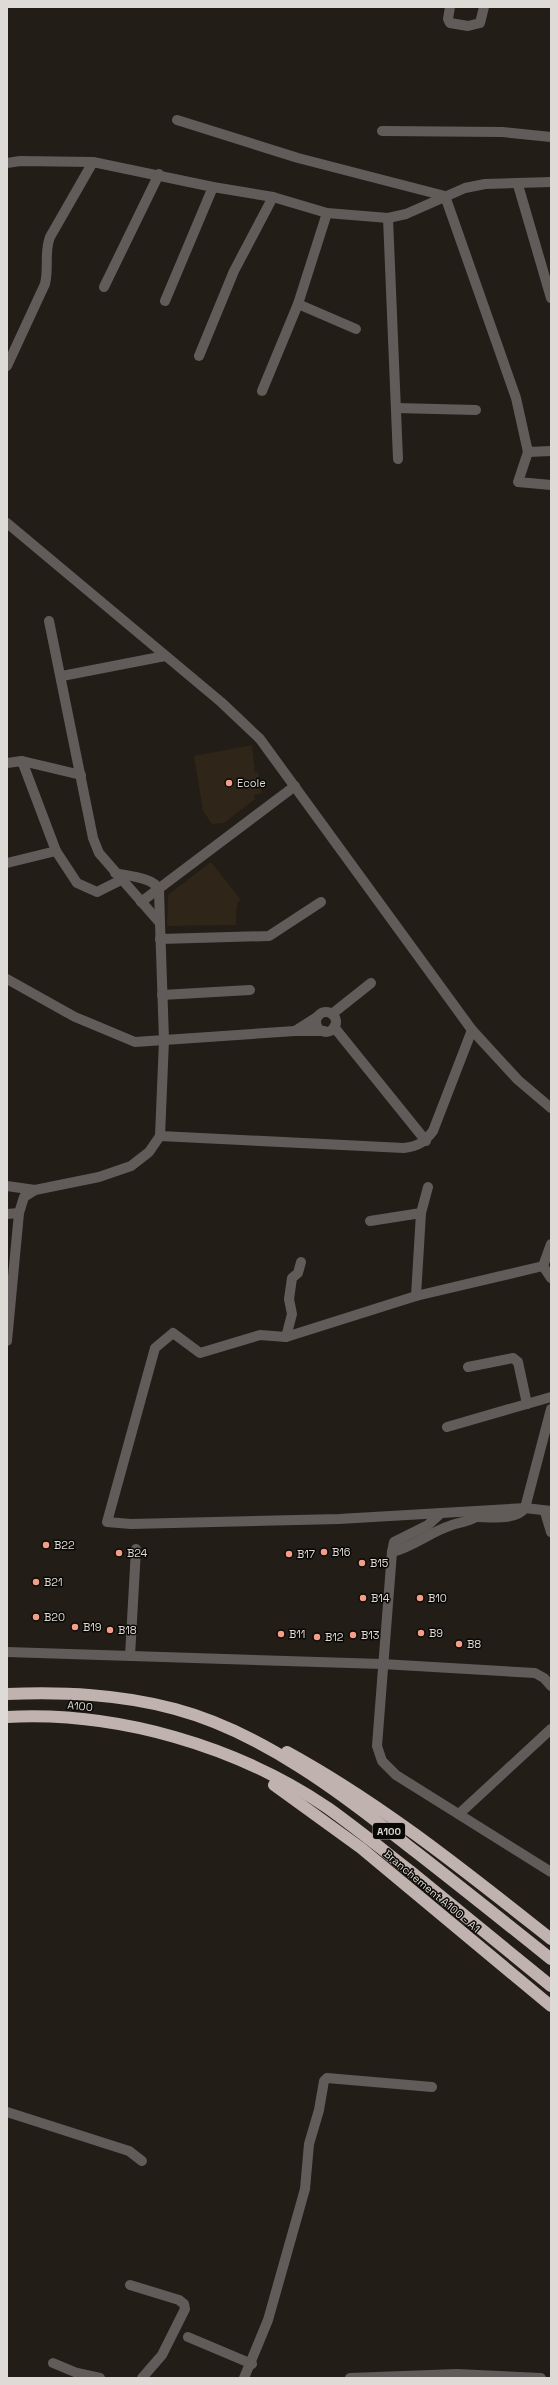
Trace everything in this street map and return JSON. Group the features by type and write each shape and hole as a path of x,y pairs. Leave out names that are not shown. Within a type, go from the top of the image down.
{"highway":[{"name":"A100","path":"7,1694 88,1694 127,1699 176,1709 214,1723 278,1755 344,1798 551,1959"},
{"name":"A100","path":"7,1717 82,1718 148,1729 235,1758 280,1780 327,1808 551,1986"},
{"path":"214,1723 285,1751 353,1789 472,1877 551,1939"},
{"name":"Branchement A100 - A1","path":"235,1758 317,1815 361,1848 551,2006"}],"street":[{"path":"450,7 448,19 450,23 468,26 480,23 484,7"},
{"path":"177,120 298,158 445,196"},
{"path":"382,131 502,132 551,137"},
{"path":"7,164 20,161 93,162 159,174 212,187 273,197 326,213 388,218 406,214 445,196 485,184 518,185 551,182"},
{"path":"7,366 45,284 48,272 46,247 50,237 93,162"},
{"path":"104,287 159,174"},
{"path":"518,185 551,298"},
{"path":"165,301 212,187"},
{"path":"445,196 516,398 528,452 518,482 551,486"},
{"path":"199,356 234,271 273,197"},
{"path":"262,391 298,304 326,213"},
{"path":"388,218 398,459"},
{"path":"298,304 356,329"},
{"path":"396,408 476,410"},
{"path":"528,452 551,451"},
{"path":"7,523 107,604 165,656 221,702 260,739 386,914 472,1030 518,1080 551,1108"},
{"path":"49,621 62,676 93,838 99,853 160,922"},
{"path":"62,676 165,656"},
{"path":"7,763 22,761 81,775"},
{"path":"7,1186 35,1190 99,1177 131,1166 149,1152 160,1136 164,1040 159,889 151,881 118,876 97,892 77,883 56,851 22,761"},
{"path":"141,902 295,786"},
{"path":"7,863 56,851"},
{"path":"160,939 269,936 321,902"},
{"path":"7,980 75,1017 134,1042 295,1031 324,1031 334,1027"},
{"path":"332,1014 371,983"},
{"path":"162,995 250,990"},
{"path":"295,1031 324,1012 332,1014 336,1022 334,1027"},
{"path":"317,1017 317,1026 324,1031"},
{"path":"334,1027 426,1141"},
{"path":"160,1136 404,1148 418,1146 426,1141 433,1131 472,1030"},
{"path":"416,1296 421,1213 428,1187"},
{"path":"7,1341 19,1213 24,1197 35,1190"},
{"path":"7,1214 19,1213"},
{"path":"370,1221 421,1213"},
{"path":"543,1266 551,1244"},
{"path":"286,1337 292,1314 289,1299 292,1278 298,1273 301,1262"},
{"path":"543,1266 416,1296 286,1337 260,1335 200,1353 173,1333 156,1348 107,1522 131,1524 331,1520 441,1513 480,1514 525,1508 548,1512 551,1532"},
{"path":"543,1266 551,1278"},
{"path":"468,1367 513,1358 518,1362 527,1404"},
{"path":"447,1427 551,1397"},
{"path":"525,1508 551,1409"},
{"path":"441,1513 428,1525 394,1542 382,1664 378,1746 382,1761 396,1775 551,1872"},
{"path":"392,1552 409,1548 417,1541 480,1514"},
{"path":"130,1656 136,1549"},
{"path":"7,1652 382,1664 535,1673 544,1678 551,1686"},
{"path":"459,1814 551,1729"},
{"path":"244,2378 252,2364 268,2320 305,2189 309,2144 319,2110 324,2081 327,2078 343,2078 432,2087"},
{"path":"7,2112 129,2151 142,2161"},
{"path":"130,2285 179,2300 184,2304 185,2309 164,2351 142,2378"},
{"path":"188,2337 252,2364"},
{"path":"53,2363 77,2373 100,2378"},
{"path":"350,2378 426,2376 541,2378"}],"shaded area":[{"name":"Ecole","path":"252,745 255,773 258,772 262,793 254,795 255,799 224,823 212,824 203,811 194,756"},
{"path":"211,862 241,900 238,902 236,912 236,925 167,926 168,895"}],"place":[{"name":"Ecole","path":"229,783"},
{"name":"B22","path":"46,1545"},
{"name":"B16","path":"324,1552"},
{"name":"B24","path":"119,1553"},
{"name":"B17","path":"289,1554"},
{"name":"B15","path":"362,1563"},
{"name":"B21","path":"36,1582"},
{"name":"B14","path":"363,1598"},
{"name":"B10","path":"420,1598"},
{"name":"B20","path":"36,1617"},
{"name":"B19","path":"75,1627"},
{"name":"B18","path":"110,1630"},
{"name":"B9","path":"421,1633"},
{"name":"B11","path":"281,1634"},
{"name":"B13","path":"353,1635"},
{"name":"B12","path":"317,1637"},
{"name":"B8","path":"459,1644"}]}
